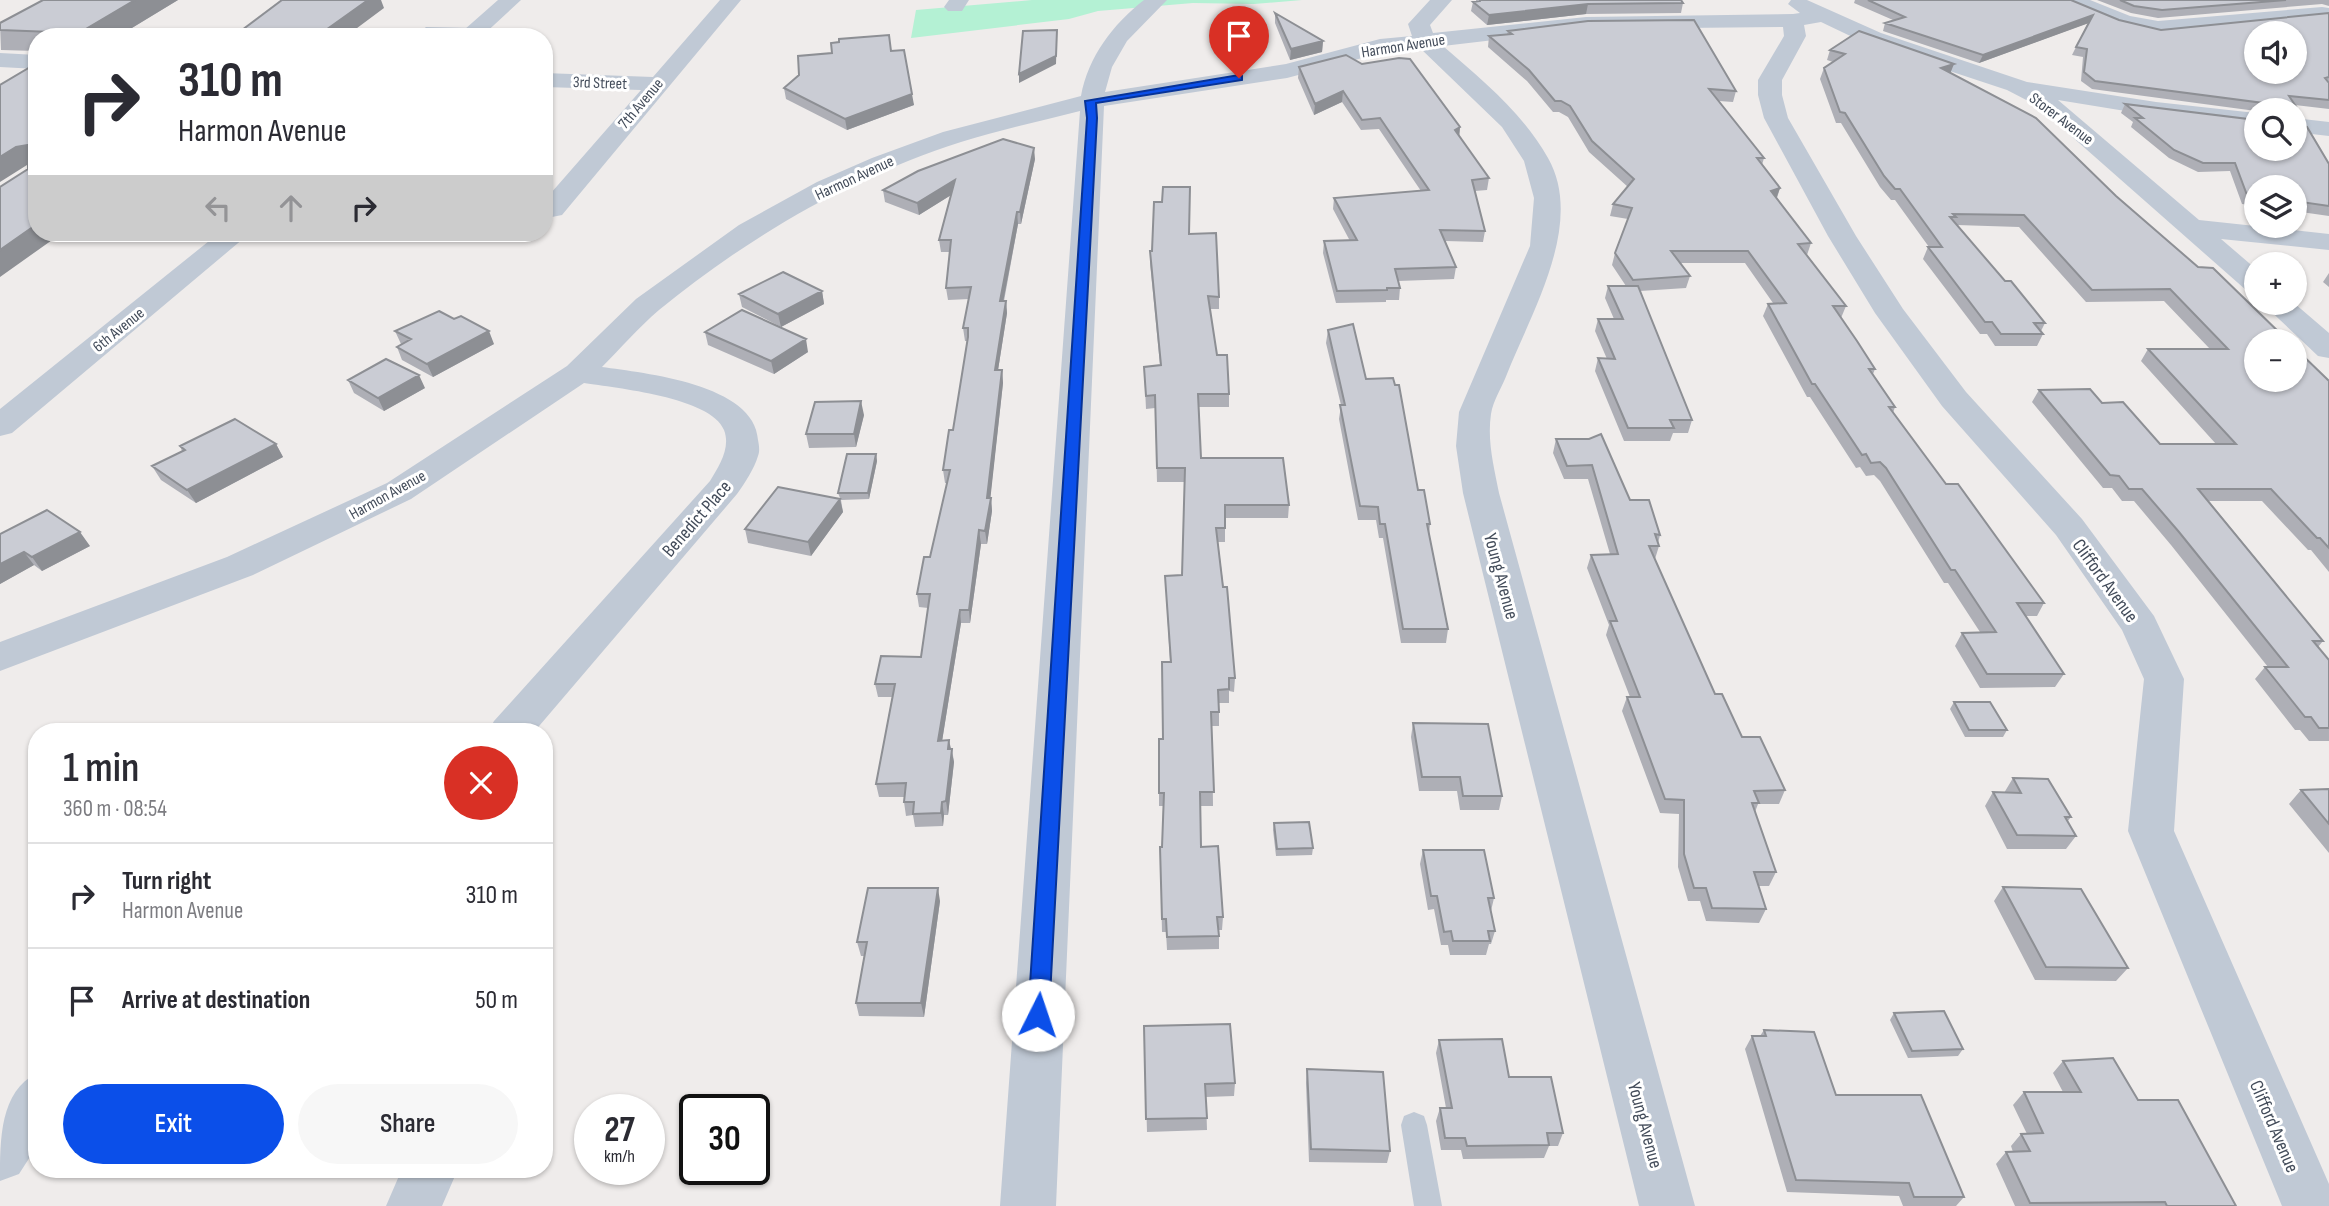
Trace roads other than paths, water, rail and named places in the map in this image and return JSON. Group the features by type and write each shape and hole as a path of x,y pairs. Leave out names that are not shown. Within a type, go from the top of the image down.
{"street":[{"path":"477,28 511,0"},
{"name":"7th Avenue","path":"553,208 656,84 731,0"},
{"path":"1028,1206 1092,118 1090,101 1106,56 1115,40 1133,18 1157,0"},
{"path":"1424,40 1419,24 1442,0"},
{"path":"2072,0 2124,21 2158,29 2325,14"},
{"path":"2290,0 2325,14"},
{"name":"Harmon Avenue","path":"0,657 240,566 324,529 399,491 578,373 647,306 749,231 826,188 881,163 953,137 1090,101 1287,71 1380,46 1586,23 1802,12"},
{"name":"Storer Avenue","path":"1802,12 2015,85 2044,100 2244,273"},
{"name":"Clifford Avenue","path":"1802,12 1795,36 1770,80 1770,95 1776,118 1842,236 1890,313 1954,399 2069,527 2140,625 2164,679 2151,831 2310,1206"},
{"name":"Young Avenue","path":"1424,40 1517,131 1536,158 1546,184 1548,218 1544,247 1475,412 1473,446 1481,494 1667,1206"},
{"path":"0,60 28,62"},
{"name":"3rd Street","path":"553,80 656,84"},
{"path":"2015,85 2155,109 2244,119"},
{"path":"2307,126 2329,129"},
{"path":"2193,228 2329,242"},
{"name":"6th Avenue","path":"0,426 225,242"},
{"path":"2291,315 2329,349"},
{"name":"Benedict Place","path":"517,723 725,486 735,473 742,453 742,432 732,414 708,398 578,373"},
{"path":"0,1155 28,1112"},
{"path":"414,1206 426,1178"}],"lane":[{"path":"1414,1125 1428,1206"}]}
